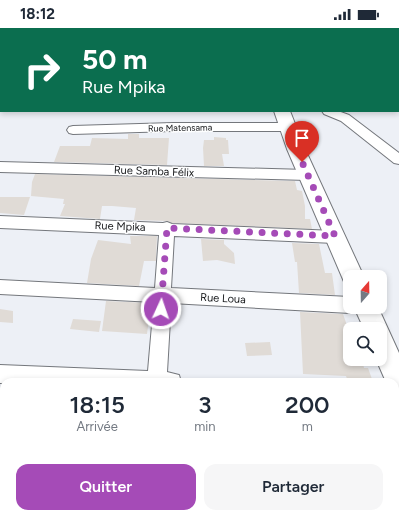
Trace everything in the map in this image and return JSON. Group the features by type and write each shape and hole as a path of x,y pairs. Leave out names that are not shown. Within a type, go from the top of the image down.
{"street":[{"path":"330,112 345,118 399,160"},
{"path":"285,119 307,175 350,270"},
{"name":"Rue Matensama","path":"73,130 173,127 285,119"},
{"name":"Rue Samba Félix","path":"0,167 307,175"},
{"name":"Rue Mpika","path":"0,222 335,236"},
{"path":"162,378 162,295 167,228"},
{"name":"Rue Loua","path":"0,287 343,305"},
{"path":"387,355 397,378"},
{"path":"0,374 81,378"}],"building":[{"path":"128,134 139,134 139,138 169,138 167,165 54,162 60,146 90,146 92,138 128,139"},
{"path":"214,137 226,138 226,140 228,140 229,154 222,154 224,166 204,166 204,140 214,140"},
{"path":"35,174 295,181 297,190 302,191 305,206 305,219 310,219 312,229 134,220 136,208 112,206 102,206 100,219 60,216 65,204 63,204 64,199 31,196 32,182"},
{"path":"0,197 30,197 24,215 0,213"},
{"path":"130,236 157,236 156,261 144,261 139,286 87,283 91,259 98,240 131,244"},
{"path":"201,239 224,240 224,244 234,253 235,264 217,260 203,261"},
{"path":"292,243 319,244 325,273 332,273 335,295 299,293 297,262 295,262"},
{"path":"106,301 151,303 147,334 102,331"},
{"path":"0,309 13,311 13,323 0,322"},
{"path":"300,312 343,314 346,322 343,322 343,366 364,366 364,368 368,368 372,378 347,378 346,376 303,374"},
{"path":"73,319 101,321 99,332 70,329"},
{"path":"270,342 272,355 247,356 245,343"}],"route":[{"path":"161,309 167,228 335,236 302,162"}]}
